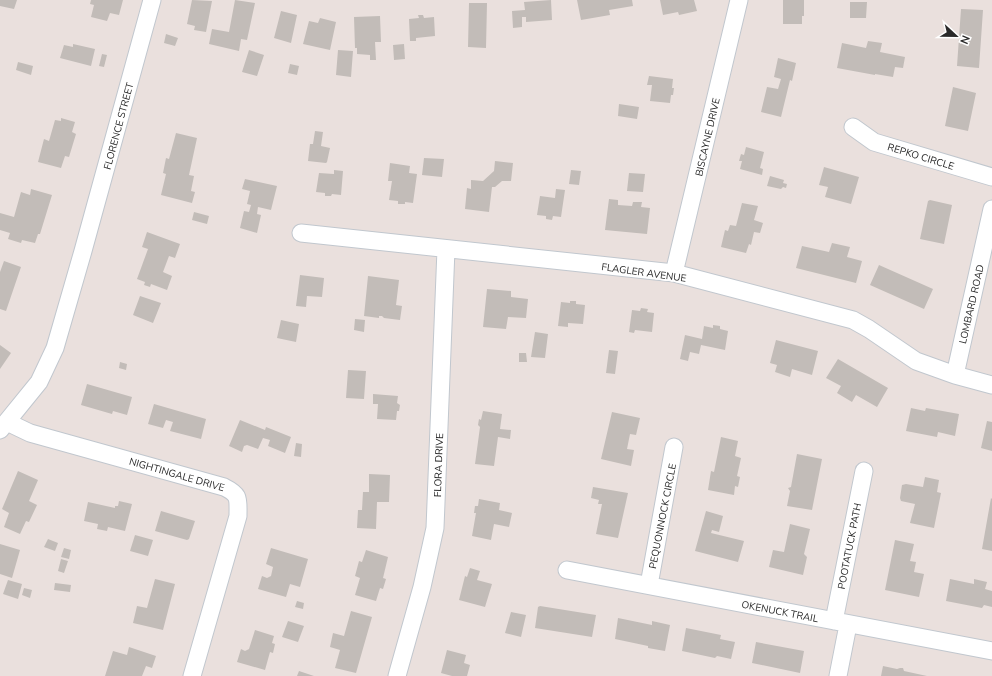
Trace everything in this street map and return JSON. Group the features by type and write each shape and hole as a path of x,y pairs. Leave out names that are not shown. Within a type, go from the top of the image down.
{"street":[{"name":"FLORENCE STREET","path":"3,426 39,382 55,348 152,0"},
{"name":"BISCAYNE DRIVE","path":"674,274 739,0"},
{"name":"REPKO CIRCLE","path":"854,127 874,142 992,177"},
{"name":"LOMBARD ROAD","path":"955,375 992,209"},
{"name":"FLAGLER AVENUE","path":"301,233 674,274 853,320 916,361 955,375 992,385"},
{"name":"FLORA DRIVE","path":"397,676 422,587 435,528 446,249"},
{"name":"NIGHTINGALE DRIVE","path":"3,426 30,432 224,487 233,492 238,499 238,516 192,676"},
{"name":"PEQUONNOCK CIRCLE","path":"649,585 674,447"},
{"name":"POOTATUCK PATH","path":"838,676 841,623 864,471"},
{"name":"OKENUCK TRAIL","path":"567,570 992,651"}],"building":[{"path":"0,0 17,0 14,9 0,6"},
{"path":"91,0 123,0 119,15 110,13 107,21 91,17 94,5 90,4"},
{"path":"192,0 212,1 206,32 194,30 195,26 187,24"},
{"path":"235,0 255,3 247,40 241,39 239,51 209,44 212,29 229,32"},
{"path":"551,0 552,20 526,22 526,17 522,17 522,27 513,28 512,11 525,10 524,2"},
{"path":"577,0 632,0 633,6 609,10 610,15 581,20"},
{"path":"660,0 694,0 697,11 679,15 678,12 663,15"},
{"path":"783,0 804,0 804,16 802,16 802,24 783,24"},
{"path":"850,2 867,2 866,18 850,18"},
{"path":"469,3 487,3 486,48 468,47"},
{"path":"961,9 983,10 979,68 957,66"},
{"path":"281,11 297,15 291,43 274,38"},
{"path":"418,15 423,15 424,18 434,17 435,36 416,38 416,41 410,41 409,19 419,18"},
{"path":"380,16 381,42 375,42 376,60 370,60 370,55 357,54 357,48 355,48 354,17"},
{"path":"320,18 336,22 330,50 303,44 309,21 318,23"},
{"path":"166,34 178,38 175,46 164,43"},
{"path":"868,41 882,43 880,52 905,57 903,68 895,67 893,77 837,68 842,43 866,48"},
{"path":"73,44 95,49 91,66 60,58 64,45 73,47"},
{"path":"404,44 405,59 394,60 393,45"},
{"path":"249,50 264,55 257,76 242,72"},
{"path":"338,50 353,51 351,77 336,75"},
{"path":"102,54 107,55 104,67 99,66"},
{"path":"778,58 796,63 792,81 790,80 781,117 761,112 767,87 778,89 781,79 774,77"},
{"path":"18,62 33,66 31,75 16,70"},
{"path":"290,64 299,66 297,75 288,73"},
{"path":"649,76 673,79 672,88 674,88 670,103 650,101 652,85 647,85"},
{"path":"953,87 976,93 968,131 945,126"},
{"path":"619,104 639,107 637,119 618,116"},
{"path":"61,118 75,122 72,132 76,134 69,157 65,156 61,168 38,162 44,139 49,141 55,120 61,121"},
{"path":"315,131 323,132 321,146 330,148 326,163 308,161 310,144 313,144"},
{"path":"176,133 197,138 189,175 194,176 191,191 195,192 192,203 161,195 166,174 163,173 166,158 169,159"},
{"path":"746,147 764,152 760,168 763,169 762,175 740,169 742,161 739,161 741,154 744,155"},
{"path":"424,158 444,159 442,177 422,175"},
{"path":"495,161 513,163 511,181 502,181 495,187 492,187 489,212 465,209 467,188 471,189 471,180 483,181 494,171"},
{"path":"390,163 410,166 409,173 417,174 413,203 405,202 405,204 398,204 398,201 389,200 392,181 388,181"},
{"path":"824,167 859,177 851,204 825,197 828,187 819,185"},
{"path":"334,170 343,171 341,195 332,194 331,196 325,196 325,193 316,192 319,173 334,174"},
{"path":"571,170 581,171 579,185 569,184"},
{"path":"629,173 645,174 643,192 627,191"},
{"path":"770,176 784,180 783,183 787,184 786,188 783,187 781,189 767,186"},
{"path":"245,179 277,186 271,210 258,207 257,214 261,215 257,233 240,228 244,211 249,212 251,205 247,204 250,191 242,189"},
{"path":"31,189 52,195 40,234 38,234 35,243 22,240 21,243 8,239 10,233 0,230 0,213 14,217 21,192 30,195"},
{"path":"556,189 565,190 561,217 553,216 552,220 546,219 546,216 537,215 540,196 555,198"},
{"path":"609,199 618,200 618,205 632,206 633,202 642,202 641,207 650,208 647,234 605,230"},
{"path":"930,200 952,205 944,244 920,239 928,201"},
{"path":"742,203 758,206 754,220 763,223 760,233 754,232 751,245 749,244 746,253 721,247 725,230 728,231 730,225 736,226"},
{"path":"194,212 209,216 207,224 192,220"},
{"path":"147,232 180,244 175,258 169,256 163,272 172,276 167,290 151,284 150,287 144,285 145,282 137,279 148,249 142,247"},
{"path":"832,243 850,247 847,257 862,261 856,283 796,268 802,246 829,252"},
{"path":"4,261 21,267 6,311 0,309 0,272"},
{"path":"879,265 933,289 924,309 870,285"},
{"path":"300,275 324,278 322,297 307,296 306,307 296,306"},
{"path":"368,276 399,280 396,305 402,306 400,320 384,318 382,316 379,316 379,318 364,316"},
{"path":"487,289 511,291 511,297 528,299 526,318 508,317 506,329 483,327"},
{"path":"140,296 161,303 153,323 133,315"},
{"path":"570,301 576,301 576,304 585,305 583,324 568,323 568,327 558,326 561,302 570,303"},
{"path":"641,308 648,309 647,312 654,313 652,332 635,330 634,333 629,332 632,310 640,311"},
{"path":"355,319 365,320 364,332 354,330"},
{"path":"281,320 299,324 296,342 277,338"},
{"path":"713,325 720,326 720,329 728,331 725,350 701,345 699,354 690,352 688,361 680,359 685,335 702,339 704,326 713,328"},
{"path":"535,332 548,334 545,358 531,357"},
{"path":"776,340 818,351 812,375 792,369 790,377 775,372 777,365 770,363"},
{"path":"0,345 11,353 0,369"},
{"path":"609,350 618,351 615,374 606,373"},
{"path":"519,353 526,353 527,362 519,362"},
{"path":"838,359 888,388 877,407 856,395 852,402 837,393 841,386 826,378"},
{"path":"120,362 127,364 126,370 119,368"},
{"path":"348,370 366,371 364,399 346,398"},
{"path":"87,384 132,397 127,415 113,411 112,414 81,405"},
{"path":"373,394 398,396 397,403 400,405 399,411 397,411 396,420 377,419 378,404 373,404"},
{"path":"154,404 206,419 201,439 170,431 173,422 166,420 163,428 148,424"},
{"path":"911,408 925,411 926,408 959,414 955,436 938,432 937,437 906,431"},
{"path":"483,411 502,414 500,429 511,430 510,439 498,437 494,466 475,464 480,427 478,425"},
{"path":"612,412 640,418 636,435 630,434 627,449 634,450 631,466 601,459"},
{"path":"240,420 265,430 266,427 291,437 285,453 268,446 270,440 263,438 258,449 247,445 244,446 242,452 229,446"},
{"path":"987,421 992,422 992,451 981,448"},
{"path":"721,437 738,441 735,456 741,458 737,476 740,477 738,487 735,486 734,495 708,490 711,471 714,472"},
{"path":"296,443 302,444 301,457 294,456"},
{"path":"797,454 822,459 812,510 787,506 790,491 788,488 791,487"},
{"path":"18,471 38,480 29,501 37,505 29,522 26,521 20,534 4,527 9,513 2,509"},
{"path":"369,474 390,475 389,502 377,502 376,529 357,528 358,510 362,510 363,492 369,492"},
{"path":"925,477 939,480 937,492 941,493 934,528 910,523 915,504 901,501 900,498 902,485 906,484 923,487"},
{"path":"593,487 628,493 618,538 596,534 602,504 598,504 599,500 591,498"},
{"path":"991,498 992,499 992,551 982,549"},
{"path":"479,499 500,503 499,510 512,513 509,527 494,524 491,540 472,536 476,513 474,513 475,506 478,506"},
{"path":"119,501 132,504 125,531 108,527 107,531 97,529 98,524 84,521 88,502 115,508 115,506 118,506"},
{"path":"161,511 195,521 189,539 187,540 155,531"},
{"path":"706,511 723,516 719,532 712,530 711,533 744,541 738,562 695,551"},
{"path":"790,524 810,529 804,554 807,557 803,575 769,567 773,550 784,552"},
{"path":"135,535 153,540 148,556 130,551"},
{"path":"48,539 58,543 55,551 44,547"},
{"path":"895,540 914,544 910,561 916,562 914,572 924,574 919,597 885,590"},
{"path":"0,544 20,550 12,578 0,574"},
{"path":"64,548 71,550 69,559 61,557"},
{"path":"271,548 308,559 300,587 290,584 286,597 258,589 262,576 267,578 271,576 273,567 266,564"},
{"path":"366,550 388,557 383,578 386,579 383,589 380,588 376,601 355,595 360,578 355,576 359,561 362,562"},
{"path":"61,559 68,561 64,573 58,571"},
{"path":"470,568 480,571 477,580 492,584 485,607 459,600 465,576 467,577"},
{"path":"155,579 175,584 163,630 133,623 137,606 147,608"},
{"path":"950,579 974,584 974,579 987,582 985,589 992,591 992,607 984,605 982,608 946,601"},
{"path":"8,580 22,584 18,599 3,594"},
{"path":"55,583 71,585 70,592 54,590"},
{"path":"24,588 32,590 30,598 22,595"},
{"path":"297,601 304,603 303,609 295,607"},
{"path":"540,606 596,615 592,637 535,628 538,607"},
{"path":"351,611 372,617 356,673 335,668 340,650 330,647 333,633 344,636"},
{"path":"511,612 526,615 521,637 505,633"},
{"path":"618,618 652,625 652,621 670,625 665,651 615,639"},
{"path":"288,621 304,626 298,642 282,637"},
{"path":"686,628 721,635 720,639 735,642 731,659 717,656 715,658 682,651"},
{"path":"255,630 274,636 272,643 275,644 273,653 270,652 265,670 237,662 241,649 245,651 249,649"},
{"path":"756,642 804,651 800,673 752,663"},
{"path":"129,647 156,656 152,668 146,666 142,676 105,676 113,651 127,655"},
{"path":"447,650 466,655 464,663 470,665 467,676 452,676 441,673"},
{"path":"883,666 897,669 903,668 904,671 927,676 881,676"},
{"path":"299,671 314,676 297,676"}]}
